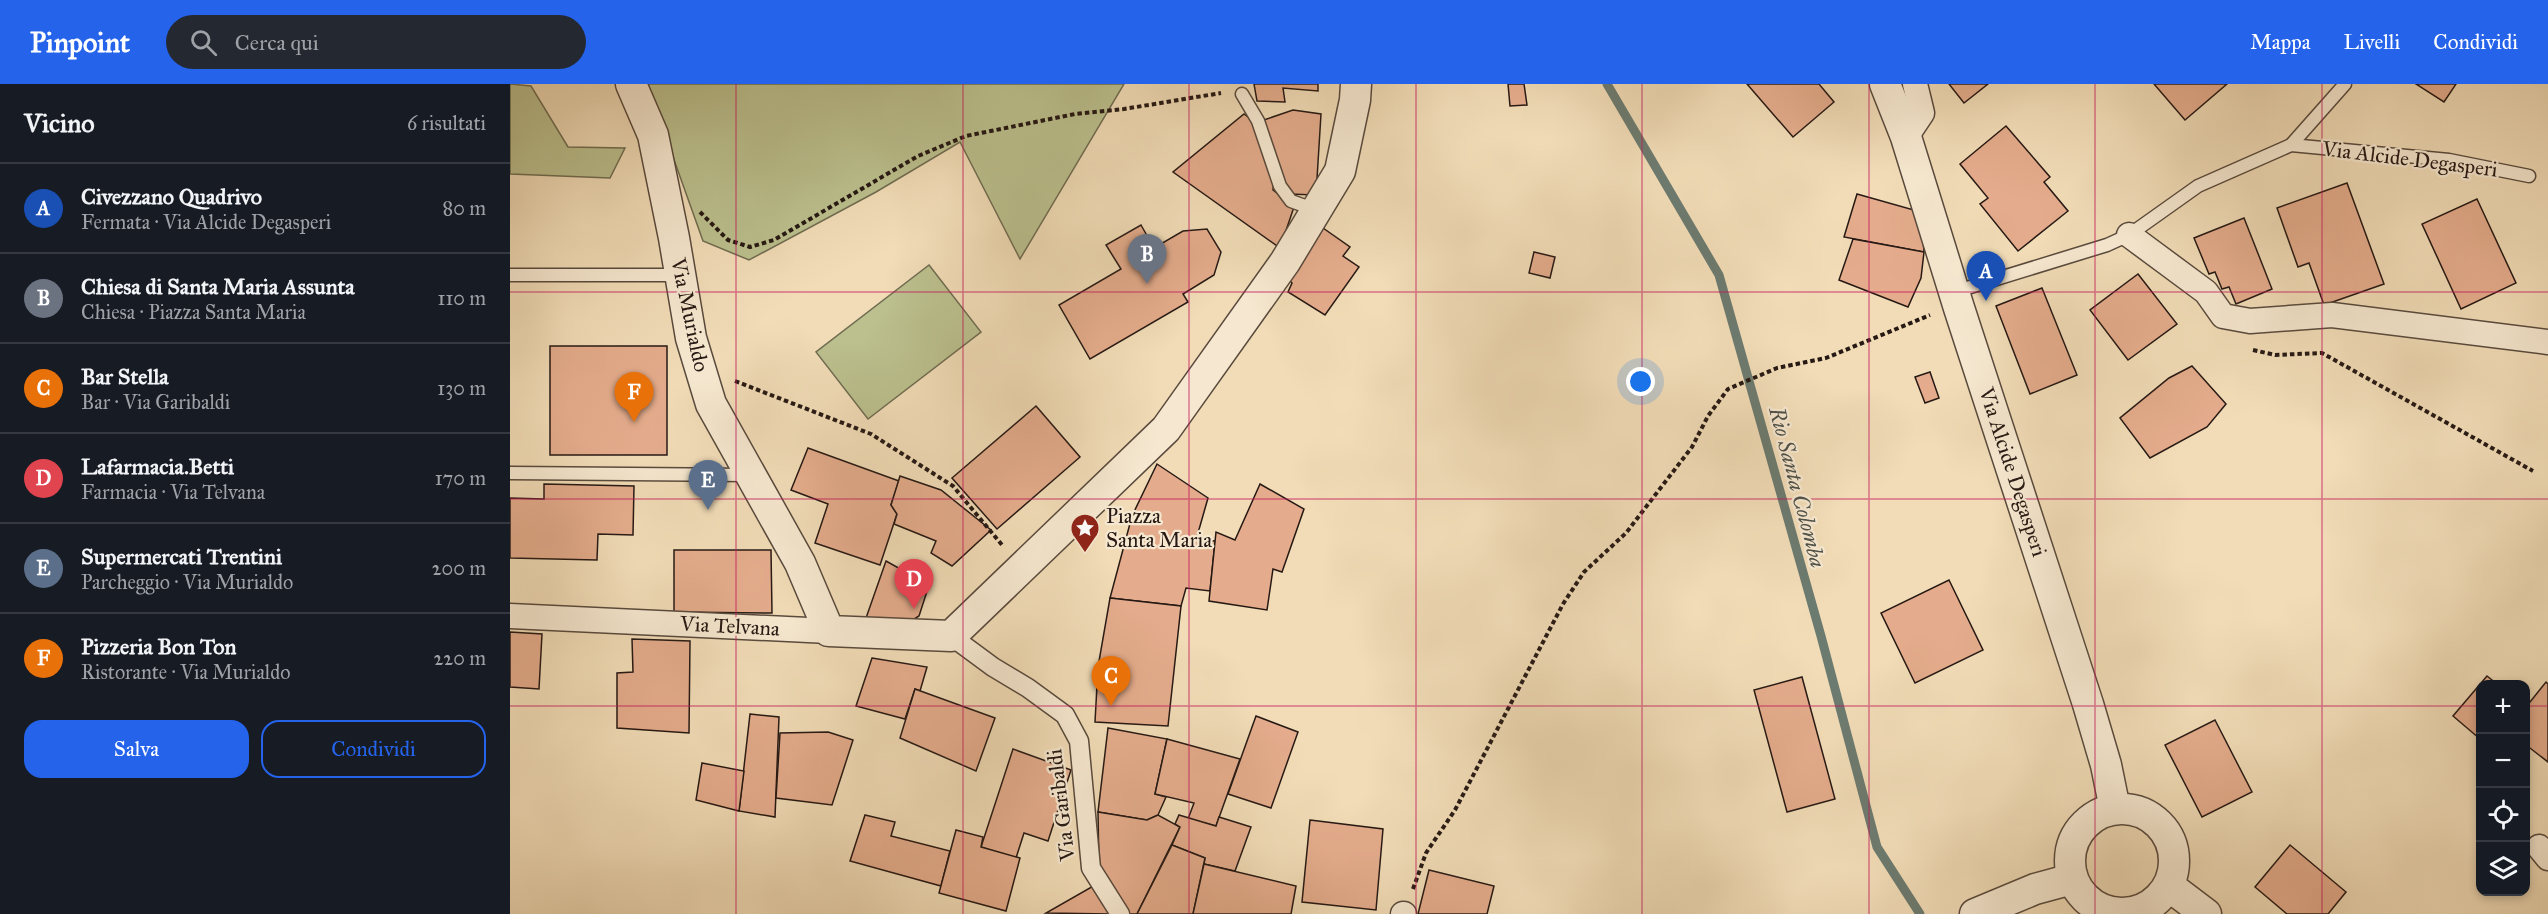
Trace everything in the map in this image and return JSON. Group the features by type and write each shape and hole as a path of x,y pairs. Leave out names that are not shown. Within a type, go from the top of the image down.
{"street":[{"name":"Via Murialdo","path":"631,84 653,135 691,338 711,404 800,563 830,631"},
{"path":"951,636 1166,429 1285,262 1341,171 1356,84"},
{"name":"Via Alcide Degasperi","path":"1885,84 1906,137 2088,705 2106,765 2115,809"},
{"path":"1906,137 1923,113 1915,84"},
{"path":"2129,235 2206,292 2223,316 2250,321 2332,315 2548,342"},
{"name":"Via Telvana","path":"510,616 951,636"},
{"name":"Via Garibaldi","path":"951,636 1065,715 1078,741 1091,868 1120,914"},
{"path":"2115,809 2144,813 2166,831 2175,858 2169,886 2153,904 2130,914 2106,912 2085,900 2072,879 2069,856 2077,834 2093,817 2115,809"},
{"path":"1975,914 2035,889 2072,879"},
{"path":"2169,886 2206,914"}],"lane":[{"name":"Via Alcide Degasperi","path":"1954,292 2129,235 2198,186 2291,145 2345,84"},
{"path":"1242,94 1258,121 1280,186 1291,201 1318,210"},
{"name":"Via Alcide Degasperi","path":"2291,145 2449,160 2529,176"},
{"path":"510,275 680,275"},
{"path":"510,473 751,475"}],"path":[{"path":"696,206 728,240 750,247 774,240 918,156 966,136 1075,114 1147,106 1222,93 1242,94"},
{"path":"1404,914 1426,853 1455,810 1563,604 1584,572 1626,533 1692,447 1708,416 1728,389 1778,368 1826,358 1929,317 1936,306 1954,292"},
{"path":"2223,316 2223,322 2235,342 2275,355 2322,353 2533,471"},
{"path":"725,377 872,434 953,486 1001,543 1012,577"}],"green space":[{"path":"510,84 531,86 568,147 625,148 610,178 510,174"},
{"path":"647,84 1124,84 1020,259 960,142 876,192 749,260 703,241"},
{"path":"929,265 981,332 868,419 816,352"}],"building":[{"path":"1254,84 1318,84 1318,91 1283,88 1285,102 1257,101"},
{"path":"1508,84 1524,84 1527,105 1510,106"},
{"path":"1747,84 1819,84 1834,102 1793,137"},
{"path":"1949,84 1988,84 1964,103"},
{"path":"2154,84 2227,84 2185,120"},
{"path":"2416,84 2456,84 2444,102"},
{"path":"1293,110 1321,114 1316,195 1289,194 1261,121"},
{"path":"1244,114 1255,122 1274,179 1273,190 1294,207 1280,248 1173,172"},
{"path":"2006,126 2050,177 2044,182 2068,211 2018,251 1980,204 1988,198 1960,164"},
{"path":"2347,183 2384,284 2324,305 2309,263 2298,267 2277,208"},
{"path":"1857,194 1921,212 1924,252 1844,237"},
{"path":"2477,199 2516,283 2461,309 2422,224"},
{"path":"2244,218 2272,289 2236,304 2229,287 2222,289 2215,272 2209,274 2194,238"},
{"path":"1141,225 1154,248 1183,231 1207,229 1221,252 1214,275 1183,294 1188,302 1090,359 1059,305 1121,269 1106,245"},
{"path":"1323,228 1350,247 1343,256 1359,267 1325,315 1288,292 1292,283 1287,277"},
{"path":"1853,239 1924,252 1921,278 1908,307 1839,280"},
{"path":"1534,252 1555,257 1550,278 1529,273"},
{"path":"2138,274 2177,324 2128,360 2090,310"},
{"path":"2042,288 2077,375 2030,394 1996,306"},
{"path":"550,346 667,346 667,455 550,455"},
{"path":"2192,366 2226,404 2207,427 2150,458 2120,418 2169,378"},
{"path":"1930,372 1939,398 1925,403 1915,377"},
{"path":"1036,406 1080,457 997,529 952,478"},
{"path":"808,448 899,481 891,505 897,514 880,565 815,543 828,504 791,490"},
{"path":"1157,464 1208,498 1196,540 1215,541 1210,591 1186,588 1181,606 1110,598 1132,516"},
{"path":"900,476 941,490 991,530 952,566 931,553 936,541 894,524 897,514 891,505"},
{"path":"544,484 634,486 633,535 598,534 597,560 510,558 510,498 544,499"},
{"path":"1260,484 1304,509 1282,572 1273,569 1267,610 1209,601 1216,532 1235,540"},
{"path":"674,550 771,550 772,613 674,612"},
{"path":"886,561 929,585 919,616 911,621 866,618"},
{"path":"1949,580 1983,650 1915,683 1881,613"},
{"path":"1110,598 1181,606 1168,726 1095,722 1098,667"},
{"path":"510,632 542,634 539,689 510,687"},
{"path":"632,639 690,641 689,733 617,728 617,673 633,672"},
{"path":"872,658 927,667 920,691 915,689 905,719 856,706"},
{"path":"1802,677 1835,799 1787,812 1754,690"},
{"path":"2546,682 2548,684 2548,762 2530,748 2530,702"},
{"path":"915,689 995,718 976,771 900,738"},
{"path":"2476,689 2476,736 2453,716"},
{"path":"750,714 779,717 775,817 739,811"},
{"path":"1256,716 1298,732 1271,808 1228,794"},
{"path":"2215,720 2252,792 2202,817 2165,745"},
{"path":"1108,728 1167,739 1155,794 1166,797 1158,815 1147,820 1098,812"},
{"path":"828,732 853,740 832,805 776,798 780,733"},
{"path":"1167,739 1240,759 1216,826 1188,819 1194,803 1155,794"},
{"path":"1013,749 1071,770 1048,841 1024,833 1016,858 981,847"},
{"path":"702,763 744,771 739,811 696,800"},
{"path":"1098,812 1147,820 1158,815 1180,827 1137,914 1129,914 1099,869"},
{"path":"865,815 895,822 891,836 950,851 941,886 850,861"},
{"path":"1179,815 1216,826 1219,817 1251,827 1235,871 1204,864 1205,858 1172,845 1180,827 1175,824"},
{"path":"1310,820 1383,829 1376,910 1302,902"},
{"path":"956,830 983,837 981,847 1020,858 1006,911 939,893"},
{"path":"1172,845 1205,858 1193,914 1137,914"},
{"path":"2290,845 2346,892 2328,914 2287,914 2255,887"},
{"path":"1204,864 1296,886 1291,914 1193,914"},
{"path":"1429,870 1494,886 1487,914 1418,914"},
{"path":"1095,885 1110,914 1046,913"}],"waterway":[{"name":"Rio Santa Colomba","path":"1607,84 1719,275 1821,636 1877,847 1920,914"}],"place":[{"name":"Chiesa di Santa Maria Assunta","path":"1147,284"},
{"name":"Civezzano Quadrivo","path":"1986,301"},
{"name":"Pizzeria Bon Ton","path":"634,422"},
{"name":"Supermercati Trentini","path":"708,510"},
{"name":"Piazza Santa Maria","path":"1085,554"},
{"name":"Lafarmacia.Betti","path":"914,609"},
{"name":"Bar Stella","path":"1111,706"}]}
